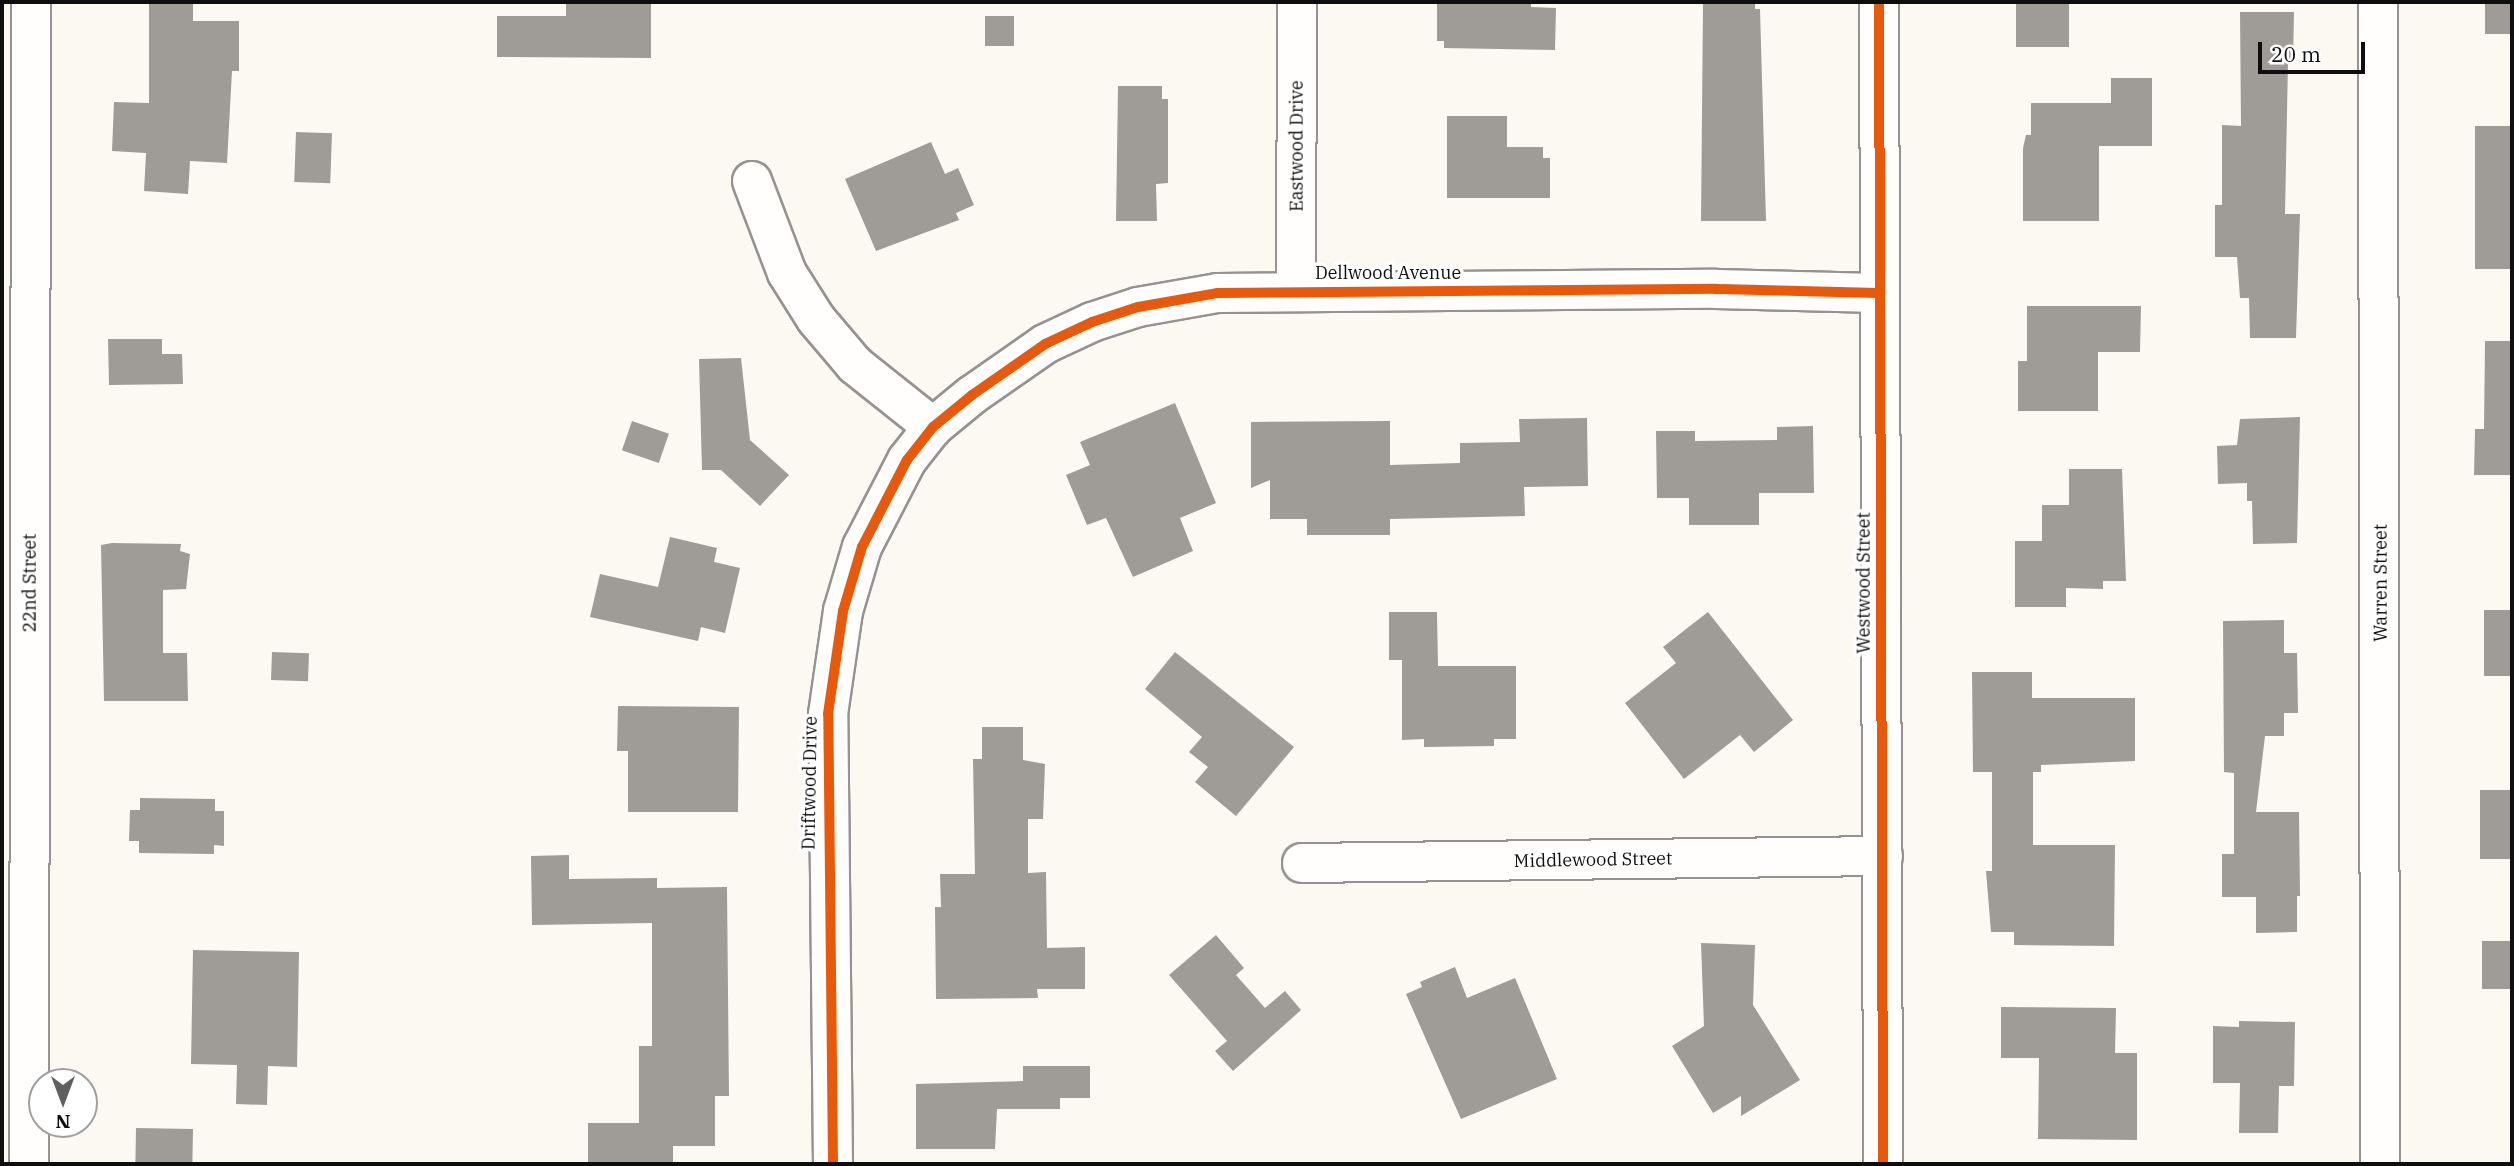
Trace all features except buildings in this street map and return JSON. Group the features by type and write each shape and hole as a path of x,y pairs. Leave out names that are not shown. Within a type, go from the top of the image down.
{"street":[{"name":"22nd Street","path":"29,1164 31,2"},
{"name":"Eastwood Drive","path":"1296,291 1297,2"},
{"name":"Westwood Street","path":"1879,2 1882,1164"},
{"name":"Warren Street","path":"2378,2 2380,1164"},
{"path":"752,181 787,273 816,319 855,365 933,427"},
{"name":"Dellwood Avenue","path":"933,427 1045,344 1091,322 1138,307 1217,293 1878,293"},
{"name":"Driftwood Drive","path":"833,1164 826,852 830,681 843,611 862,547 900,470 933,427"},
{"name":"Middlewood Street","path":"1303,863 1882,856"}],"cycle path":[{"path":"1879,2 1883,1164"},
{"path":"833,1164 828,714 843,611 862,547 907,460 933,427 972,395 1045,344 1092,322 1138,307 1217,293 1716,289 1878,293"}]}
